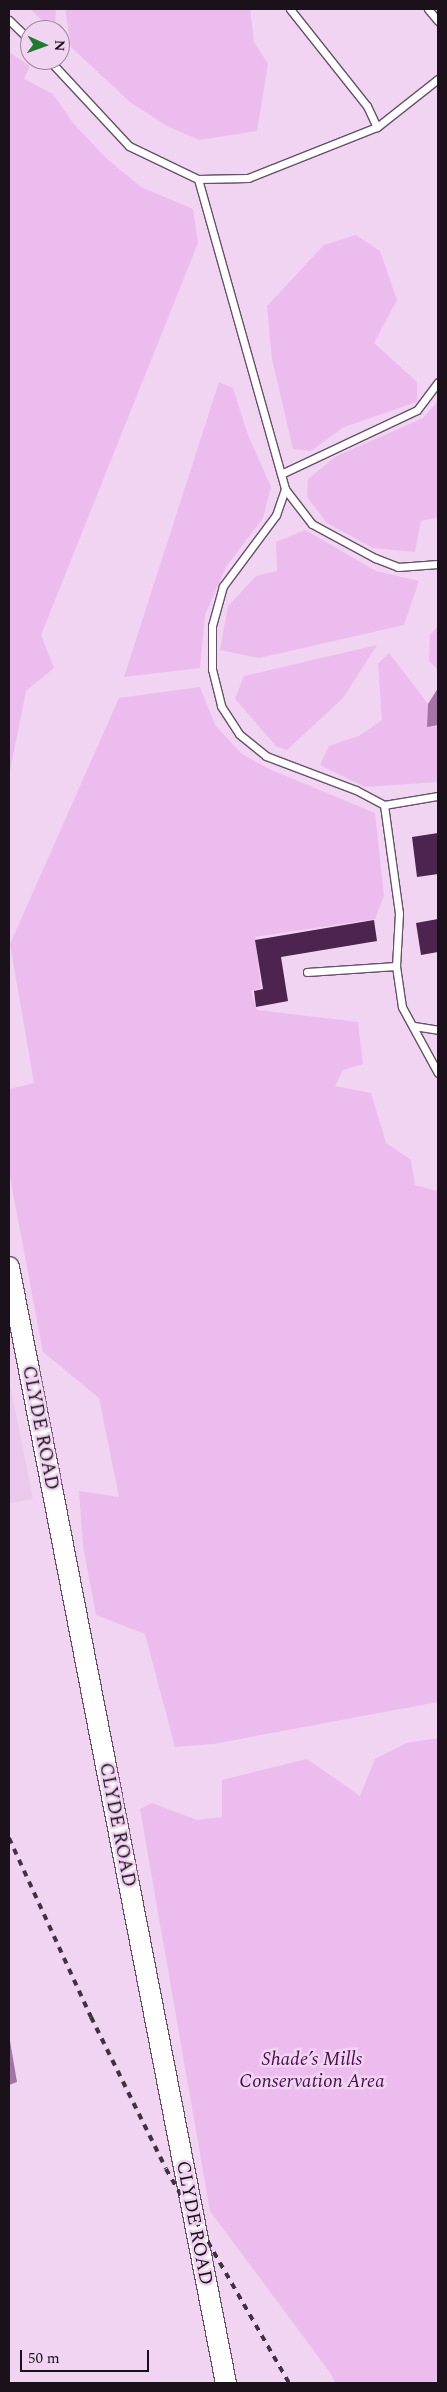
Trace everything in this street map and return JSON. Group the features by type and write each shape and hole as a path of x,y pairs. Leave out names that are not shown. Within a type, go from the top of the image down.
{"main road":[{"name":"CLYDE ROAD","path":"9,1267 226,2383"}],"lane":[{"path":"290,9 367,106 376,127"},
{"path":"428,9 438,21"},
{"path":"9,20 20,30"},
{"path":"58,70 129,146 198,179 248,178 376,127 438,79"},
{"path":"198,179 285,488 312,524 375,558 398,567 438,564"},
{"path":"281,474 417,410 438,382"},
{"path":"285,488 276,515 223,586 212,626 212,669 221,706 239,734 266,756 356,790 384,805 438,796"},
{"path":"384,805 399,913 396,966 402,1007 438,1072"},
{"path":"307,972 396,966"},
{"path":"414,1026 438,1030"}],"shaded area":[{"path":"438,688 438,725 427,727 428,704"},
{"path":"9,1378 33,1499 9,1503"},
{"path":"9,2035 17,2082 9,2085"}],"green space":[{"path":"30,9 56,9 55,20 42,20"},
{"path":"65,9 250,9 254,42 268,64 257,131 199,140 167,126 130,102 71,47 70,20 67,20"},
{"path":"9,52 20,59 20,70 28,70 24,79 53,94 73,123 106,158 141,187 193,209 198,243 41,635 54,668 26,691 9,776"},
{"path":"356,235 380,251 397,300 374,343 417,382 417,402 344,427 311,451 293,449 272,359 267,306 324,245"},
{"path":"219,382 233,388 248,435 271,487 263,518 226,567 205,615 200,668 124,677"},
{"path":"438,401 438,517 421,521 415,552 373,548 327,523 307,497 308,479 335,457 423,418"},
{"path":"305,530 376,571 419,581 404,625 259,658 220,650 228,606 256,576 277,571 276,542"},
{"path":"438,626 438,670 429,661 430,635"},
{"path":"377,645 343,698 287,750 276,746 235,699 244,676"},
{"path":"389,653 428,704 427,726 438,725 438,782 365,787 320,765 329,746 359,736 382,720 378,664"},
{"path":"200,687 215,725 242,754 269,769 375,813 384,896 375,919 255,937 261,988 251,991 257,1010 358,1022 363,1064 343,1070 335,1086 371,1093 386,1143 411,1160 415,1185 438,1191 438,1702 213,1744 175,1747 145,1634 96,1615 83,1546 79,1491 119,1497 99,1398 43,1352 9,1172 9,1089 34,1083 10,944 119,698"},
{"name":"Shade’s Mills Conservation Area","path":"438,1738 438,2383 335,2383 331,2374 210,2211 140,1809 152,1803 197,1820 222,1817 222,1780 307,1759 360,1796 375,1759 407,1743"}],"building":[{"path":"438,833 438,874 417,877 412,837"},
{"path":"438,919 438,952 421,955 416,923"},
{"path":"374,920 377,941 281,957 288,1001 256,1007 254,991 263,989 255,940"}],"railway":[{"path":"9,1838 91,2017 166,2169 289,2383"}]}
